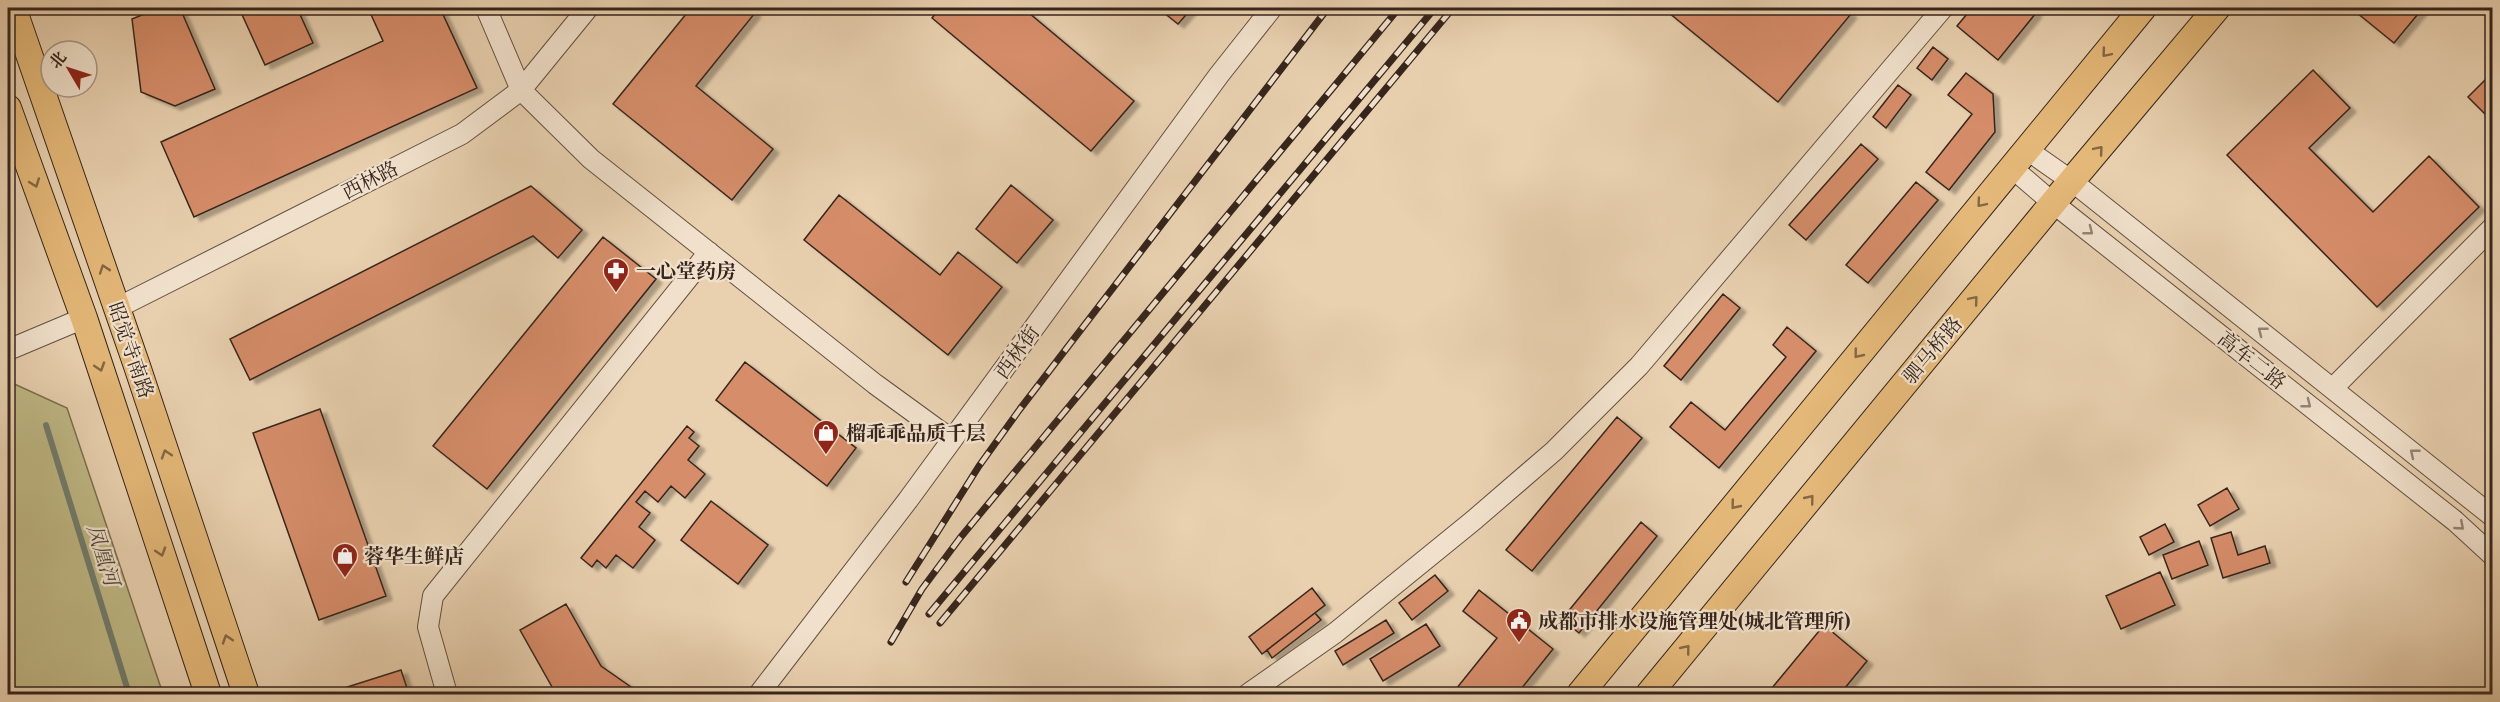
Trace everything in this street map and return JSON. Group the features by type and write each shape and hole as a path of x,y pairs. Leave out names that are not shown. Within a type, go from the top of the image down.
{"main road":[{"name":"昭觉寺南路","path":"13,8 117,308 246,694"},
{"path":"1580,694 2143,8"},
{"name":"驷马桥路","path":"1649,694 2053,203 2217,8"},
{"name":"昭觉寺南路","path":"8,108 84,318 208,694"}],"street":[{"path":"486,8 521,90 591,159 875,384 952,440"},
{"name":"西林路","path":"117,308 462,134 521,90 588,8"},
{"name":"西林街","path":"759,694 952,440 1219,75 1272,8"},
{"path":"1248,694 1335,633 1474,520 1554,451 1639,366 1943,8"},
{"name":"高车二路","path":"2019,158 2073,182 2493,516"},
{"name":"高车二路","path":"2019,158 2053,203 2446,514 2493,555"},
{"path":"2333,388 2493,228"},
{"path":"447,694 429,627 433,596 709,252"},
{"path":"8,350 84,318"}],"shaded area":[{"path":"10,382 67,408 163,694 9,694 8,384"}],"building":[{"path":"159,8 180,8 215,89 175,106 141,92 132,19"},
{"path":"239,8 297,8 313,43 265,65"},
{"path":"368,8 440,8 477,88 194,217 161,142 383,41"},
{"path":"691,8 748,8 755,13 696,86 773,149 732,200 613,104"},
{"path":"940,8 1023,8 1134,101 1091,151 932,18"},
{"path":"1158,8 1192,8 1178,24"},
{"path":"1663,8 1842,8 1851,14 1778,102"},
{"path":"1972,8 2032,8 2036,13 1998,60 1957,26"},
{"path":"2351,8 2423,8 2394,43"},
{"path":"1933,47 1948,59 1932,80 1917,68"},
{"path":"2313,70 2350,108 2309,148 2373,212 2429,156 2479,207 2377,307 2227,155"},
{"path":"1966,73 1993,94 1995,132 1949,190 1926,172 1972,114 1948,95"},
{"path":"2492,73 2492,121 2468,97"},
{"path":"1898,85 1911,95 1886,128 1873,117"},
{"path":"1861,144 1878,159 1806,240 1789,225"},
{"path":"1916,182 1938,200 1868,283 1846,265"},
{"path":"1011,185 1053,220 1017,263 976,229"},
{"path":"531,186 582,230 558,258 533,236 250,380 230,339"},
{"path":"839,195 940,275 958,252 1002,287 948,355 804,240"},
{"path":"603,237 656,279 487,489 433,446"},
{"path":"1723,294 1740,308 1681,380 1664,366"},
{"path":"1787,327 1816,351 1719,468 1670,427 1691,402 1725,430 1786,357 1773,345"},
{"path":"745,362 856,448 827,486 716,400"},
{"path":"320,409 386,596 319,620 253,433"},
{"path":"1617,417 1642,438 1532,571 1506,550"},
{"path":"687,426 694,432 689,438 699,446 688,460 705,474 685,498 671,486 658,502 645,491 636,502 650,513 639,527 655,540 633,568 616,555 606,568 597,560 592,567 581,558"},
{"path":"2227,488 2239,509 2210,526 2198,505"},
{"path":"711,501 768,545 738,584 681,540"},
{"path":"1641,522 1657,536 1579,633 1562,619"},
{"path":"2165,524 2174,542 2149,555 2140,537"},
{"path":"2231,532 2238,555 2265,546 2270,563 2223,578 2211,538"},
{"path":"2199,541 2208,565 2172,579 2163,555"},
{"path":"2160,572 2175,605 2121,629 2106,596"},
{"path":"1435,575 1448,591 1412,620 1399,603"},
{"path":"1312,588 1325,605 1262,654 1249,637"},
{"name":"成都市排水设施管理处(城北管理所)","path":"1479,590 1553,649 1517,694 1452,694 1497,638 1463,611"},
{"path":"566,604 601,666 641,694 556,694 520,630"},
{"path":"1315,613 1321,620 1272,658 1267,650"},
{"path":"1386,620 1394,633 1343,665 1335,651"},
{"path":"1426,624 1440,646 1383,681 1370,659"},
{"path":"1824,625 1867,661 1840,694 1767,694"},
{"path":"401,670 409,694 343,694 341,689"}],"waterway":[{"name":"凤凰河","path":"46,425 129,694"}],"railway":[{"path":"906,582 979,466 1020,409 1328,8"},
{"path":"891,642 922,589 960,538 1399,8"},
{"path":"929,614 1435,8"},
{"path":"940,623 1453,8"}],"place":[{"name":"一心堂药房","path":"616,294"},
{"name":"榴乖乖品质千层","path":"826,456"},
{"name":"蓉华生鲜店","path":"345,579"},
{"name":"成都市排水设施管理处(城北管理所)","path":"1519,644"}]}
